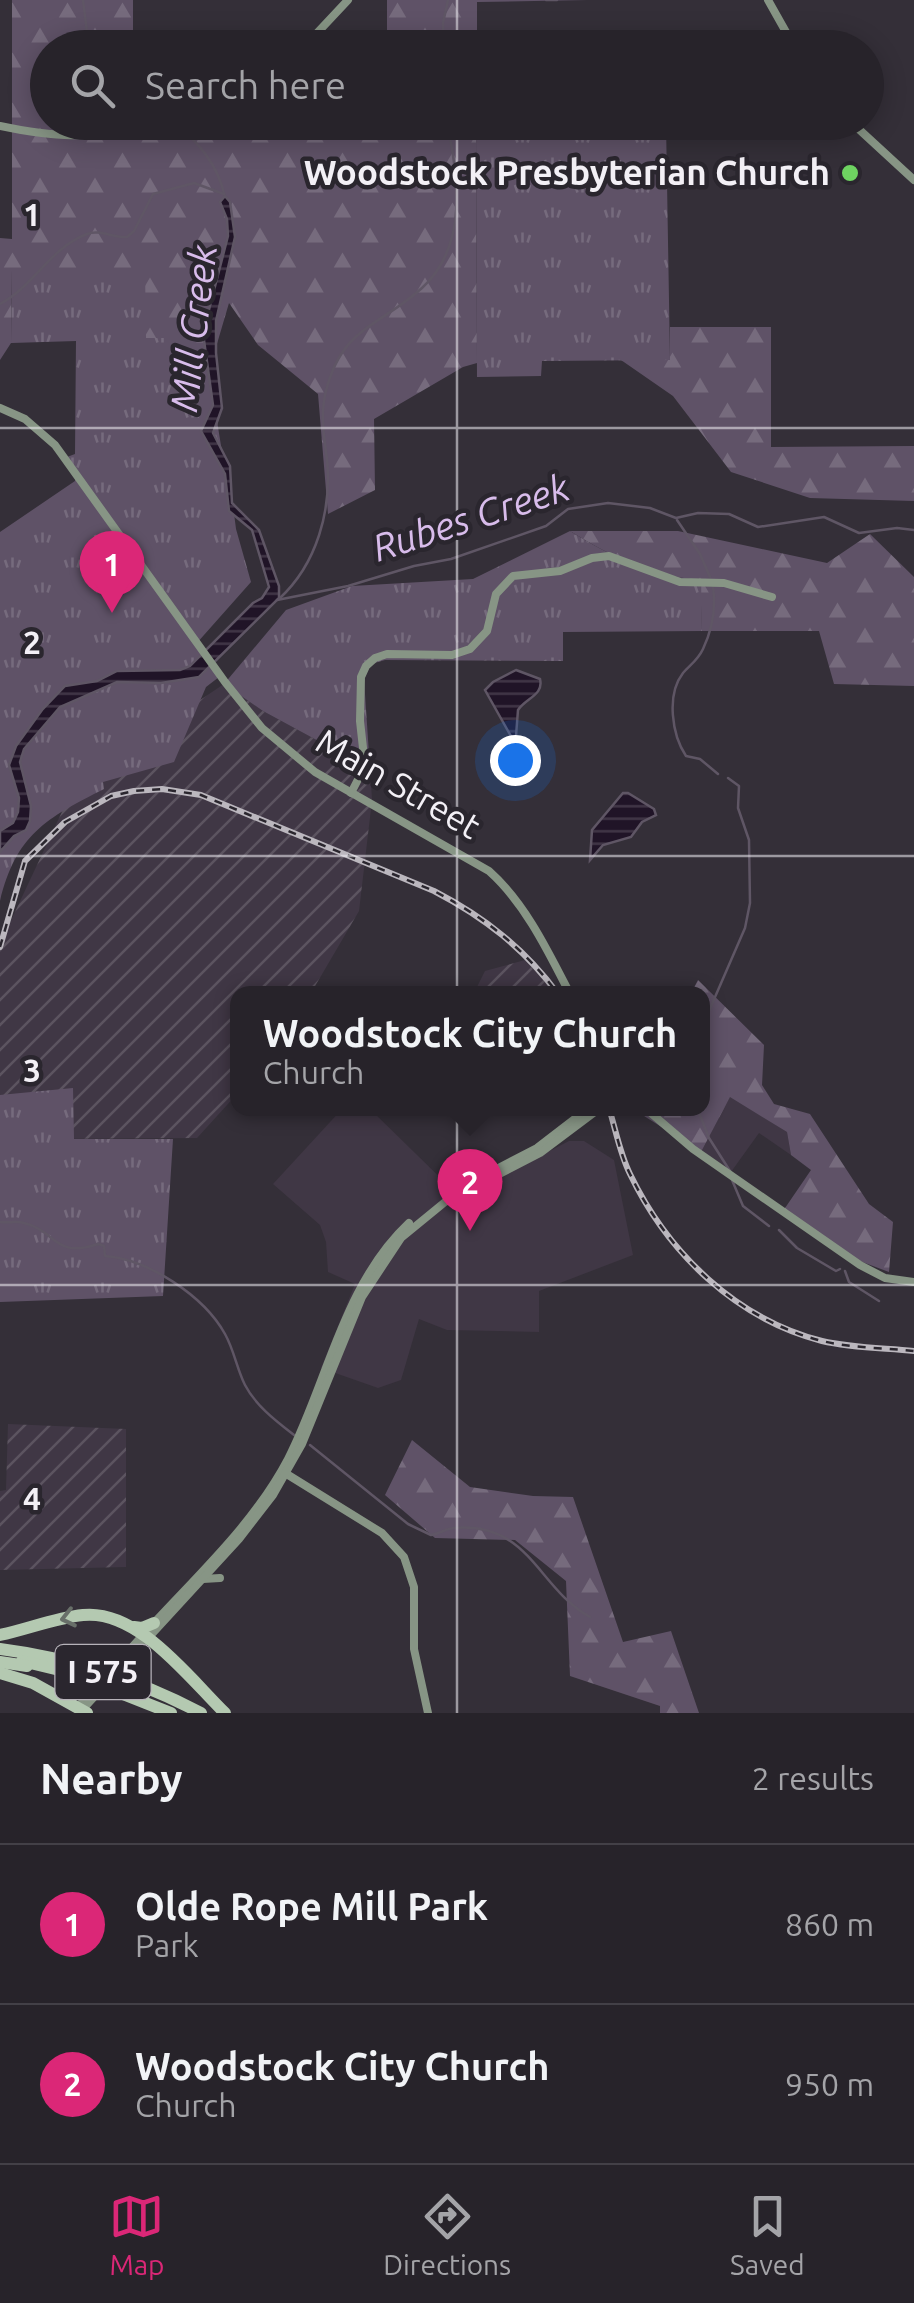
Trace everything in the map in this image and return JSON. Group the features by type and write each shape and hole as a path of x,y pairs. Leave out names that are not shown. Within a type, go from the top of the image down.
{"highway":[{"path":"0,1635 88,1614 112,1617 148,1633 225,1713"},
{"name":"I 575","path":"0,1649 70,1662 145,1687 201,1713"},
{"path":"0,1660 93,1678 183,1713"},
{"name":"I 575","path":"0,1660 77,1678 171,1713"},
{"path":"0,1673 33,1683 75,1709"},
{"path":"145,1687 192,1713"}],"main road":[{"path":"320,30 348,0"},
{"path":"768,0 785,30"},
{"path":"0,126 30,130"},
{"path":"871,140 914,180"},
{"name":"Main Street","path":"0,408 26,419 55,445 254,719 315,772 473,860 501,882 525,914 566,986"},
{"path":"351,792 365,766 360,721 361,678 366,666 387,654 452,655 470,649 487,631 496,594 513,576 560,570 609,556 687,584 724,583 772,597"},
{"path":"75,1709 148,1633 284,1472 364,1280 398,1234 428,1208 537,1148 579,1116"},
{"path":"148,1633 254,1522 284,1472 362,1297 401,1238 445,1202 540,1153 589,1116"},
{"path":"654,1116 692,1149 866,1270 892,1280 914,1282"},
{"path":"351,1287 364,1280"},
{"path":"284,1472 382,1532 404,1557 414,1587 414,1649 428,1713"},
{"path":"203,1579 220,1578"}],"shaded area":[{"path":"225,196 230,202 235,237 216,321 222,408 213,433 230,466 232,503 259,530 279,586 279,598 199,677 161,683 117,682 60,707 24,749 20,762 31,806 30,821 26,830 14,836 0,852 0,831 13,823 18,812 19,798 9,765 16,746 65,686 97,681 117,671 180,670 190,666 269,587 252,530 229,511 225,474 201,431 213,405 203,333 228,236 220,202"},
{"path":"516,670 540,679 541,684 518,710 516,736 512,738 485,690"},
{"path":"224,684 263,711 370,769 372,800 359,911 315,986 230,986 230,1102 197,1138 36,1139 0,1097 0,944 75,784"},
{"path":"623,793 654,809 656,815 642,822 631,837 603,845 590,860 592,830"},
{"path":"525,960 549,986 478,986 485,971"},
{"path":"730,1096 787,1132 791,1155 759,1133 731,1172 701,1152"},
{"path":"336,1116 377,1116 460,1197 569,1141 584,1141 614,1160 633,1255 539,1291 539,1332 447,1330 419,1319 401,1380 378,1388 321,1368 355,1284 328,1272 326,1242 320,1225 273,1184"},
{"path":"8,1424 126,1429 126,1567 0,1570 0,1491 6,1490"}],"green space":[{"path":"12,0 133,0 133,30 30,30 30,140 476,140 477,363 463,367 374,419 375,490 328,514 318,394 258,345 229,303 209,371 165,371 146,338 12,269 11,343 0,360 0,238 12,239"},
{"path":"387,0 587,0 477,2 477,30 387,30"},
{"path":"476,140 666,140 670,360 542,361 541,376 477,377"},
{"path":"145,268 146,338 165,338 166,371 209,371 236,529 251,582 196,644 219,677 206,687 174,762 103,782 104,789 36,831 15,860 0,901 0,532 75,481 75,468 67,457 75,454 76,341 11,343 12,269"},
{"path":"670,327 771,327 771,447 914,446 914,501 810,498 731,472 673,396 621,360 670,360"},
{"path":"570,531 678,531 827,563 870,534 914,577 914,686 834,684 819,631 701,631 702,580 667,575 633,564"},
{"path":"570,531 634,564 667,575 703,580 701,631 563,632 563,661 385,660 371,664 364,679 370,769 263,711 224,684 286,610 352,586 473,579"},
{"path":"710,992 764,1045 762,1085 774,1104 810,1114 869,1204 893,1222 889,1272 849,1257 783,1211 811,1170 791,1155 787,1132 730,1097 701,1152 644,1116 710,1116"},
{"path":"73,1088 74,1139 173,1139 163,1296 0,1302 0,1095"},
{"path":"412,1440 470,1487 573,1497 623,1642 671,1631 699,1713 660,1713 660,1706 570,1676 566,1581 515,1540 435,1538 385,1495"}],"waterway":[{"name":"Mill Creek","path":"83,0 87,30"},
{"path":"443,30 448,0"},
{"path":"546,0 557,0"},
{"name":"Mill Creek","path":"193,140 218,175 225,197"},
{"path":"279,599 303,570 324,516 328,478 323,408 333,370 352,341 422,288 447,252 456,209 450,140"},
{"path":"0,304 74,240 92,233 127,237 153,194 194,183 224,194"},
{"name":"Rubes Creek","path":"277,600 451,559 546,526 568,509 608,503 650,508 676,518 698,513 729,514 758,527 824,517 859,533 914,530"},
{"path":"677,520 710,577"},
{"path":"713,587 714,611 709,634 701,653 678,682 673,715 686,756 700,759 718,774"},
{"path":"710,1009 745,928 750,903 749,840 738,808 739,786 728,778"},
{"path":"700,1116 730,1171"},
{"path":"732,1180 743,1206 769,1226"},
{"path":"0,1222 35,1227 64,1246 104,1246 105,1256 139,1264 189,1293 216,1320 250,1393 294,1435"},
{"path":"779,1230 797,1248 836,1271 840,1269"},
{"path":"845,1271 849,1282 879,1301"},
{"path":"310,1445 408,1524 431,1535 453,1528 479,1529 516,1545 572,1605 590,1617"}],"railway":[{"path":"0,947 25,861 65,822 111,796 162,789 201,795 434,891 502,935 551,986"},
{"path":"611,1116 627,1166 646,1203 685,1256 733,1299 761,1317 822,1341 914,1351"}],"place":[{"name":"Woodstock Presbyterian Church","path":"850,173"},
{"name":"Olde Rope Mill Park","path":"112,613"},
{"name":"Woodstock City Church","path":"470,1231"}]}
